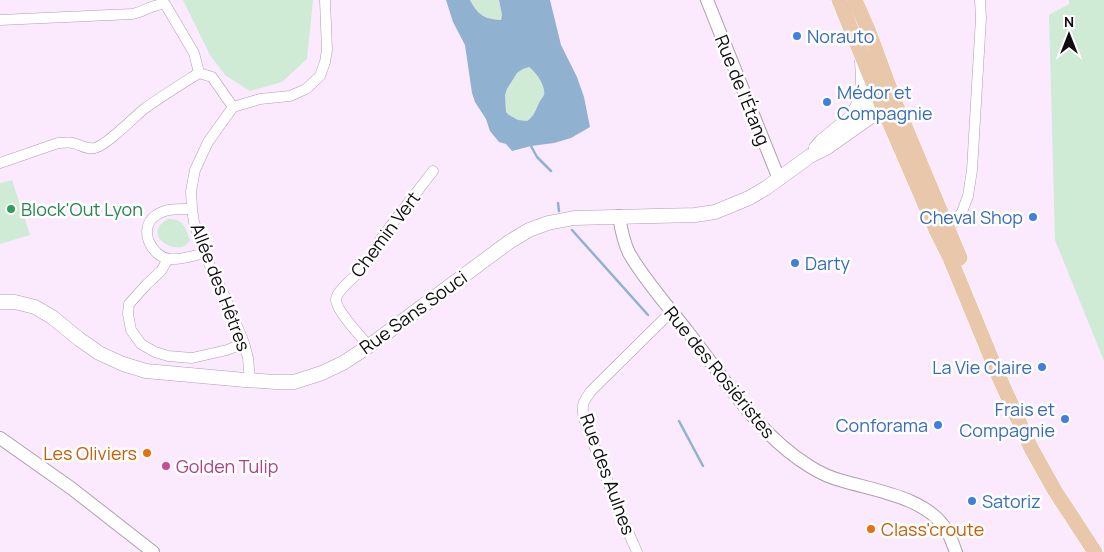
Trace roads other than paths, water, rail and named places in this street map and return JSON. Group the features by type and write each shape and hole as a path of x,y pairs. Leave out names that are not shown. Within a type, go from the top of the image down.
{"main road":[{"path":"839,0 862,58 885,100 1033,431 1058,480 1104,548"},
{"path":"855,0 868,32 885,100"},
{"path":"847,120 859,105 863,93 862,58"},
{"name":"Rue Sans Souci","path":"810,156 822,140 869,103 885,100"},
{"name":"Rue Sans Souci","path":"4,302 24,303 35,307 99,352 124,364 146,371 294,382 322,373 343,363 509,242 529,230 548,223 574,218 695,215 715,212 749,198 779,179 810,156 826,148 870,117 885,100"},
{"path":"942,229 950,258 999,377 1031,448 1055,491 1095,552"}],"street":[{"path":"0,163 58,143 74,143 85,148 96,148 143,110 199,73 212,77 234,107 260,99 290,96 306,89 320,76 325,62 327,50 325,0"},
{"name":"Rue de l'Étang","path":"707,0 779,179"},
{"path":"942,229 955,222 962,212 968,196 972,170 981,18 980,0"},
{"path":"0,20 132,14 140,13 157,4 165,4 194,53 199,73"},
{"name":"Allée des Hêtres","path":"234,107 208,142 195,170 191,191 192,209 204,253 244,342 250,380"},
{"name":"Chemin Vert","path":"368,346 338,307 336,299 344,287 360,272 370,259 383,236 433,171"},
{"path":"192,209 170,209 156,215 147,227 147,238 153,250 161,257 168,259 180,259 204,253"},
{"name":"Rue des Rosiéristes","path":"619,216 623,239 629,252 671,312 744,407 778,443 791,455 825,475 892,495 928,511 947,530 956,552"},
{"path":"168,259 161,272 146,284 129,304 128,314 131,330 141,344 155,352 168,356 192,358 227,350 244,342"},
{"name":"Rue des Aulnes","path":"637,552 619,511 584,419 583,407 584,401 591,391 671,312"},
{"path":"0,434 11,446"},
{"path":"0,438 95,506 153,552"}],"water":[{"path":"446,0 470,0 482,15 490,19 501,20 499,0 550,0 561,45 577,77 584,97 590,127 571,138 512,151 506,144 499,142 490,131 486,119 475,102 465,45 453,22","holes":["529,67 542,84 544,95 531,118 527,121 518,120 506,112 505,95 517,73"]}],"waterway":[{"path":"532,144 531,146 537,157 551,171"},
{"path":"558,203 559,211"},
{"path":"572,230 648,315"},
{"path":"679,421 703,466"}],"place":[{"name":"Norauto","path":"797,36"},
{"name":"Médor et Compagnie","path":"827,102"},
{"name":"Block'Out Lyon","path":"11,209"},
{"name":"Cheval Shop","path":"1033,217"},
{"name":"Darty","path":"795,263"},
{"name":"La Vie Claire","path":"1042,367"},
{"name":"Frais et Compagnie","path":"1065,419"},
{"name":"Conforama","path":"938,425"},
{"name":"Les Oliviers","path":"147,453"},
{"name":"Golden Tulip","path":"166,466"},
{"name":"Satoriz","path":"972,501"},
{"name":"Class'croute","path":"871,529"}]}
